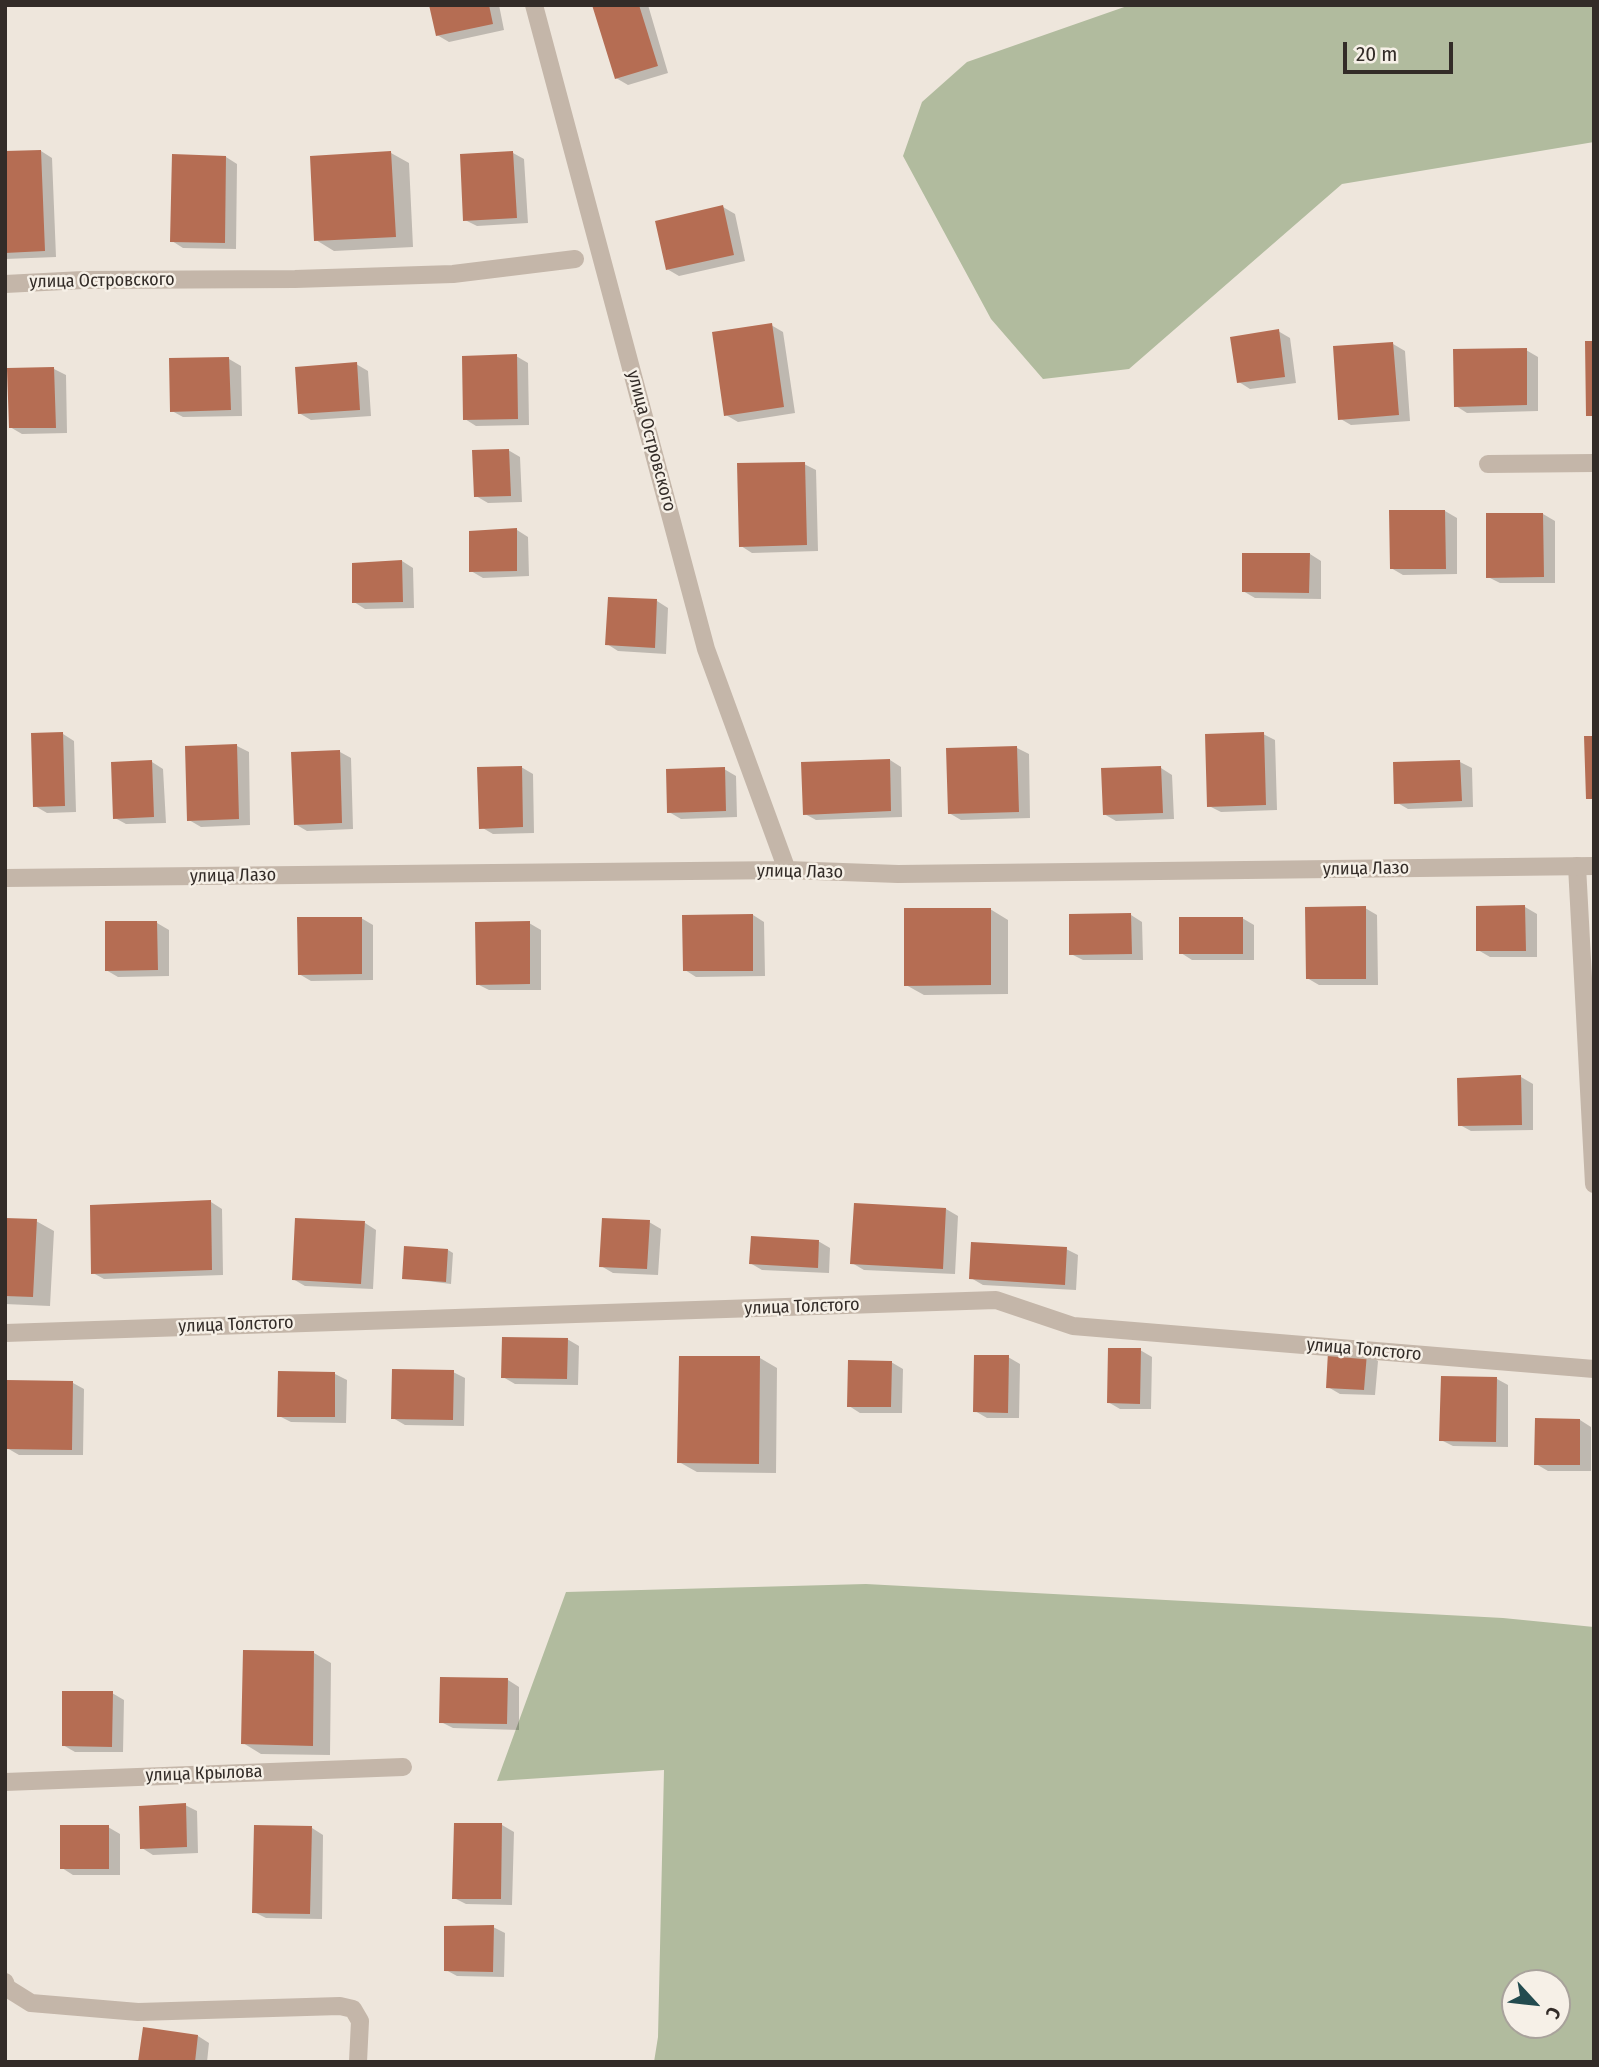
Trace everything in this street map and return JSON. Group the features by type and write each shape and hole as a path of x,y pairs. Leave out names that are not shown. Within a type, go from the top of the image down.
{"street":[{"name":"улица Островского","path":"534,5 706,649 788,870"},
{"name":"улица Островского","path":"5,284 83,280 295,279 453,274 575,259"},
{"path":"1488,464 1594,463"},
{"name":"улица Лазо","path":"5,878 788,870 898,874 1586,866"},
{"path":"1586,866 1594,1184"},
{"name":"улица Толстого","path":"5,1333 996,1300 1073,1326 1594,1369"},
{"name":"улица Крылова","path":"5,1782 403,1767"},
{"path":"5,1982 7,1988 31,2003 138,2012 340,2006 353,2009 360,2021 358,2062"}],"green space":[{"path":"1130,5 1594,5 1594,142 1342,184 1129,369 1043,379 991,319 903,156 922,102 967,62"},
{"path":"866,1584 1503,1618 1594,1627 1594,2062 654,2062 658,2037 664,1770 497,1781 566,1592"}],"building":[{"path":"429,5 489,5 493,24 436,36"},
{"path":"592,5 639,5 658,66 615,79"},
{"path":"41,150 45,251 5,253 5,151"},
{"path":"391,151 396,237 314,241 310,156"},
{"path":"513,151 517,218 463,221 460,154"},
{"path":"172,154 226,156 225,243 170,242"},
{"path":"723,205 734,255 666,270 655,221"},
{"path":"772,323 784,407 724,416 712,332"},
{"path":"1279,329 1285,377 1237,383 1230,337"},
{"path":"1585,341 1594,341 1594,416 1586,416"},
{"path":"1393,342 1399,415 1338,420 1333,346"},
{"path":"1527,348 1527,405 1454,407 1453,349"},
{"path":"517,354 518,419 463,420 462,356"},
{"path":"229,357 231,410 170,412 169,358"},
{"path":"357,362 360,410 298,414 295,367"},
{"path":"54,367 56,428 9,428 7,368"},
{"path":"509,449 511,496 474,497 472,450"},
{"path":"805,462 807,545 739,547 737,463"},
{"path":"1389,510 1445,510 1446,569 1390,569"},
{"path":"1486,513 1543,513 1544,577 1486,578"},
{"path":"517,528 517,571 469,572 469,531"},
{"path":"1242,553 1310,553 1309,593 1242,592"},
{"path":"402,560 403,602 352,603 352,563"},
{"path":"608,597 657,599 655,648 605,645"},
{"path":"63,732 65,806 33,807 31,733"},
{"path":"1264,732 1266,805 1207,807 1205,734"},
{"path":"1584,736 1594,736 1594,799 1586,799"},
{"path":"237,744 239,819 187,821 185,746"},
{"path":"1017,746 1019,812 948,814 946,748"},
{"path":"340,750 342,823 294,825 291,752"},
{"path":"890,759 891,811 803,815 801,762"},
{"path":"152,760 154,817 113,819 111,762"},
{"path":"1460,760 1462,801 1394,804 1393,762"},
{"path":"522,766 523,827 479,829 477,767"},
{"path":"1161,766 1163,813 1103,815 1101,768"},
{"path":"725,767 726,811 667,813 666,769"},
{"path":"1525,905 1526,951 1476,951 1476,906"},
{"path":"1366,906 1366,979 1306,979 1305,907"},
{"path":"904,908 991,908 991,985 904,986"},
{"path":"1131,913 1132,954 1069,955 1069,914"},
{"path":"753,914 753,971 683,971 682,915"},
{"path":"297,917 362,917 362,974 298,975"},
{"path":"1179,917 1243,917 1243,954 1179,954"},
{"path":"105,921 157,921 158,970 105,971"},
{"path":"530,921 530,984 476,985 475,922"},
{"path":"1521,1075 1522,1125 1458,1126 1457,1078"},
{"path":"211,1200 212,1270 91,1274 90,1205"},
{"path":"854,1203 946,1208 943,1269 850,1264"},
{"path":"5,1218 37,1219 33,1297 5,1296"},
{"path":"295,1218 365,1221 361,1284 292,1280"},
{"path":"602,1218 650,1220 647,1269 599,1267"},
{"path":"751,1236 819,1240 818,1268 749,1264"},
{"path":"971,1242 1067,1247 1065,1285 969,1279"},
{"path":"404,1246 448,1249 446,1282 402,1279"},
{"path":"502,1337 568,1338 567,1379 501,1378"},
{"path":"1108,1348 1141,1348 1140,1404 1107,1403"},
{"path":"1328,1352 1367,1353 1364,1390 1326,1388"},
{"path":"974,1355 1009,1355 1008,1413 973,1412"},
{"path":"679,1356 760,1356 759,1464 677,1463"},
{"path":"848,1360 892,1361 891,1407 847,1407"},
{"path":"392,1369 454,1370 453,1420 391,1419"},
{"path":"278,1371 335,1372 335,1417 277,1417"},
{"path":"1441,1376 1497,1377 1496,1442 1439,1441"},
{"path":"6,1380 73,1381 72,1450 5,1449"},
{"path":"1535,1418 1580,1419 1580,1465 1534,1465"},
{"path":"243,1650 314,1651 313,1746 241,1744"},
{"path":"440,1677 508,1678 507,1724 439,1723"},
{"path":"62,1691 113,1691 112,1747 62,1746"},
{"path":"186,1803 187,1847 140,1849 139,1806"},
{"path":"454,1823 502,1823 501,1899 452,1899"},
{"path":"60,1825 109,1825 109,1869 60,1869"},
{"path":"254,1825 312,1826 310,1914 252,1913"},
{"path":"494,1925 493,1972 444,1971 444,1926"},
{"path":"143,2027 198,2035 195,2062 138,2062"}]}
